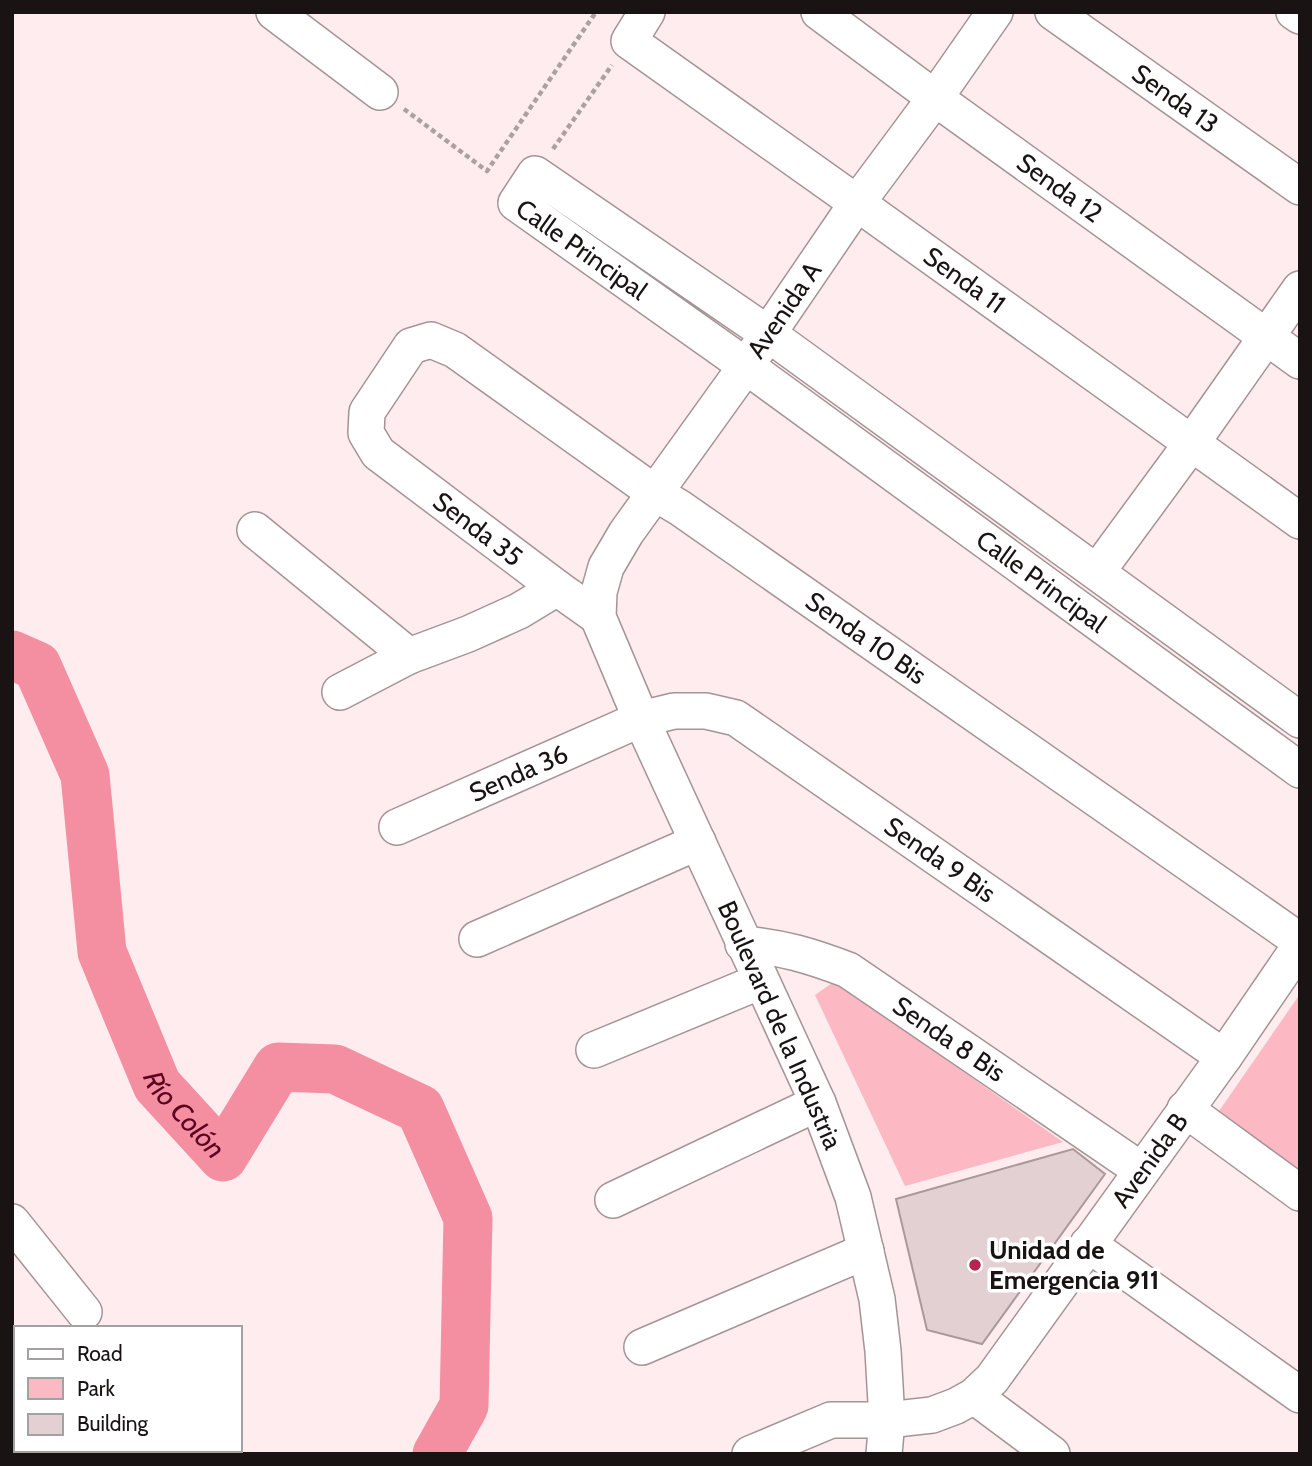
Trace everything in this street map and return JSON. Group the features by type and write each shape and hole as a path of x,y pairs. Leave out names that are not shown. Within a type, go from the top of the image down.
{"street":[{"path":"274,12 380,92"},
{"path":"629,41 647,12"},
{"name":"Senda 12","path":"818,12 1300,361"},
{"name":"Avenida A","path":"598,617 599,592 606,567 626,533 995,12"},
{"name":"Senda 13","path":"1053,12 1300,187"},
{"path":"1294,12 1300,16"},
{"name":"Senda 11","path":"629,41 1300,521"},
{"name":"Calle Principal","path":"1300,720 768,333 535,174 516,202 746,366 1300,771"},
{"path":"1097,572 1300,289"},
{"name":"Senda 35","path":"430,340 411,346 367,412 366,433 378,453 598,617"},
{"name":"Senda 10 Bis","path":"430,340 455,350 655,493 692,516 1296,960"},
{"path":"255,530 409,656"},
{"path":"340,692 409,656 519,611 556,588"},
{"name":"Boulevard de la Industria","path":"598,617 641,719 818,1103 853,1197 879,1312 886,1437"},
{"name":"Senda 9 Bis","path":"641,719 674,711 706,711 736,718 1224,1057"},
{"name":"Senda 36","path":"397,827 641,719"},
{"path":"477,939 698,842"},
{"name":"Senda 8 Bis","path":"743,944 773,946 848,970 1141,1170"},
{"name":"Avenida B","path":"750,1454 831,1420 886,1437 956,1406 974,1396 992,1380 1185,1109 1296,960"},
{"path":"594,1050 761,981"},
{"path":"613,1200 818,1103"},
{"path":"1185,1109 1300,1193"},
{"path":"12,1222 84,1312"},
{"path":"1088,1244 1300,1395"},
{"path":"642,1347 866,1251"},
{"path":"974,1396 1052,1454"}],"path":[{"path":"380,92 487,171 596,12"},
{"path":"535,174 629,41"}],"green space":[{"path":"835,981 1063,1142 905,1186 815,995"},
{"path":"1300,994 1300,1171 1219,1111"}],"building":[{"name":"Unidad de Emergencia 911","path":"1073,1149 1105,1174 982,1344 927,1330 896,1199"}],"waterway":[{"name":"Río Colón","path":"12,655 37,666 85,775 102,952 157,1085 223,1157 278,1067 335,1069 420,1109 468,1218 464,1406 437,1454"}],"place":[{"name":"Unidad de Emergencia 911","path":"975,1265"}]}
